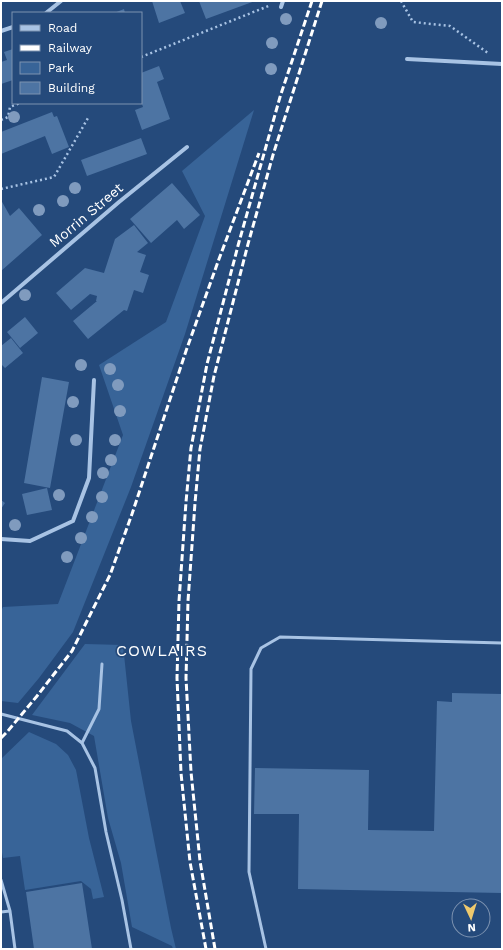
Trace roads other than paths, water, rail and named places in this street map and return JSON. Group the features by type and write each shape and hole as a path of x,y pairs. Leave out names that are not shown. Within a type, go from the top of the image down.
{"street":[{"path":"47,12 61,1"},
{"path":"281,7 283,1"},
{"path":"1,32 12,27"},
{"path":"407,59 502,64"},
{"name":"Morrin Street","path":"1,303 113,206 187,146"},
{"path":"1,539 30,541 73,521 89,478 94,380"}],"lane":[{"path":"266,949 249,872 251,669 261,648 280,637 502,643"},
{"path":"82,743 99,709 102,664"},
{"path":"1,714 66,731 82,743 95,768 106,832 122,900 131,949"},
{"path":"1,880 10,911 15,949"},
{"path":"1,912 10,911"}],"railway":[{"path":"206,949 190,862 181,773 177,678 179,601 191,448 207,364 239,242 280,97 312,1"},
{"path":"215,949 200,861 191,772 186,678 188,601 200,449 214,376 248,244 273,155 322,1"},
{"path":"1,738 37,696 72,651 110,575 132,514 186,351 259,153"}],"district":[{"name":"COWLAIRS","path":"162,650"}]}
